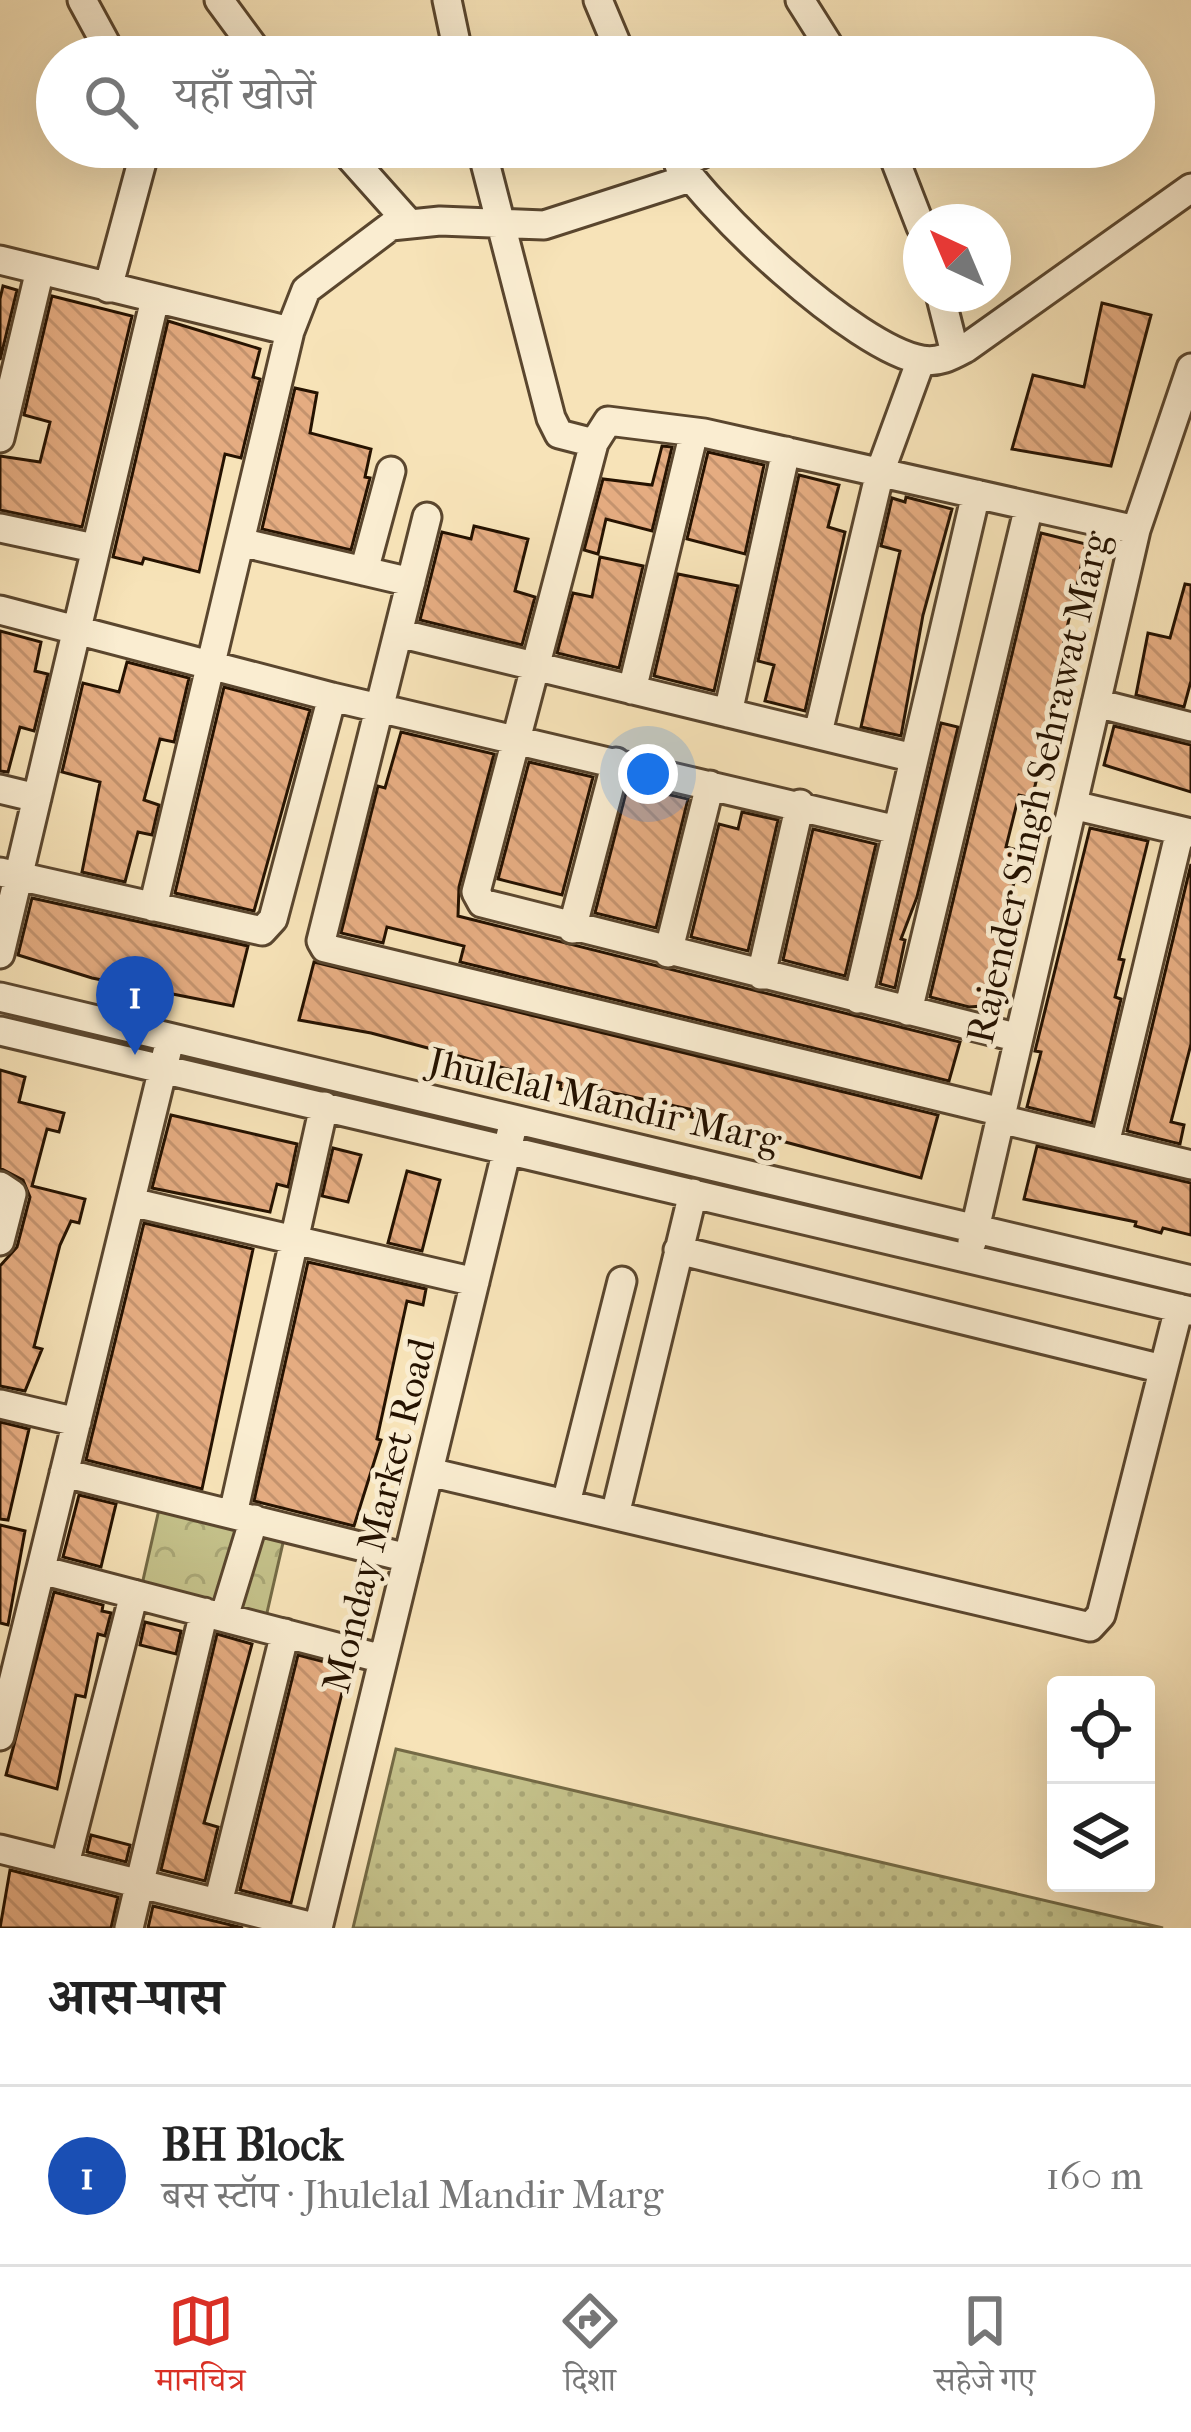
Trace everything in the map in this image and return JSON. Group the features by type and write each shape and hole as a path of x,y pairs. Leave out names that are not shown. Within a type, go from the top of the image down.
{"street":[{"path":"82,0 101,36"},
{"path":"219,0 246,36"},
{"path":"448,0 455,36"},
{"path":"598,0 613,36"},
{"path":"800,0 823,36"},
{"path":"108,288 140,168"},
{"path":"359,168 407,221"},
{"path":"487,168 551,418 559,434 594,443"},
{"path":"152,907 298,298 376,236 407,221 544,225 670,168"},
{"path":"683,168 836,315 899,354 940,361 1191,188"},
{"path":"898,168 912,204"},
{"path":"0,260 290,331"},
{"path":"0,438 40,270"},
{"path":"0,954 9,874 37,798 154,298"},
{"path":"945,312 955,353"},
{"path":"818,734 880,472 921,360"},
{"name":"Rajender Singh Sehrawat Marg","path":"968,1257 1136,530 1191,368"},
{"path":"1019,1038 572,929 482,903 476,896 600,427 614,420 694,431 1136,530"},
{"path":"632,690 694,431"},
{"path":"728,712 787,451"},
{"path":"364,571 391,471"},
{"path":"857,999 976,494"},
{"path":"908,1011 1029,506"},
{"path":"427,517 321,941 325,948 1191,1165"},
{"path":"0,528 94,548"},
{"path":"240,542 411,582"},
{"path":"0,610 332,697 897,830"},
{"path":"398,633 914,758"},
{"path":"9,874 256,932 270,926 332,697"},
{"path":"1096,703 1191,727"},
{"path":"572,929 616,762"},
{"path":"668,953 710,785"},
{"path":"0,789 37,798"},
{"path":"760,975 800,804"},
{"path":"1073,806 1185,832 1105,1144"},
{"name":"Jhulelal Mandir Marg","path":"0,997 1191,1280"},
{"name":"Jhulelal Mandir Marg","path":"0,1031 1185,1310"},
{"path":"0,1736 12,1637 40,1570 171,1037"},
{"path":"129,1928 243,1517 324,1106"},
{"name":"Monday Market Road","path":"318,1928 514,1120"},
{"path":"0,1186 12,1195 0,1241"},
{"path":"615,1515 693,1193"},
{"path":"130,1202 475,1282"},
{"path":"678,1250 1163,1369"},
{"path":"566,1504 622,1281"},
{"path":"429,1472 1090,1627 1101,1615 1163,1369 1185,1310"},
{"path":"0,1404 77,1423"},
{"path":"64,1473 408,1558"},
{"path":"40,1570 383,1659"},
{"path":"65,1864 134,1594"},
{"path":"218,1903 285,1633"},
{"path":"0,1849 318,1928"}],"green space":[{"path":"160,1505 285,1534 266,1617 141,1589"},
{"path":"396,1749 1163,1928 353,1928"}],"building":[{"path":"3,286 17,290 0,360 0,299"},
{"path":"52,296 132,316 82,527 0,510 0,456 40,462 50,422 24,415"},
{"path":"1102,303 1151,315 1111,466 1012,449 1033,375 1084,387"},
{"path":"168,321 260,349 253,377 260,379 241,458 225,454 199,572 144,558 142,564 113,557"},
{"path":"295,388 317,393 310,433 371,449 365,477 370,478 351,550 262,529"},
{"path":"662,446 672,447 652,531 606,519 598,554 584,550 603,479 652,485"},
{"path":"708,452 764,465 745,554 687,539"},
{"path":"799,475 839,485 828,527 845,532 805,711 765,701 774,665 758,661"},
{"path":"906,497 952,509 923,615 901,736 861,727 900,551 881,546 892,498 905,502"},
{"path":"474,526 528,539 515,591 535,597 522,645 420,620 442,532 471,539"},
{"path":"1041,533 1086,544 1057,672 1063,673 1032,798 1019,795 1006,847 1024,852 1002,920 1008,921 997,966 983,1006 969,1007 930,997"},
{"path":"600,557 643,566 619,668 557,653 573,593 592,597"},
{"path":"678,574 738,586 714,691 654,676"},
{"path":"1185,584 1191,585 1191,681 1184,707 1136,695 1148,633 1170,638"},
{"path":"0,631 41,642 35,671 48,674 34,731 20,727 8,772 0,771"},
{"path":"127,662 189,678 174,742 160,739 144,800 159,805 152,835 138,832 125,882 82,872 100,782 62,772 83,683 119,692"},
{"path":"224,687 310,710 254,911 175,893"},
{"path":"941,723 958,727 917,897 901,939 905,940 895,988 880,984"},
{"path":"1114,726 1191,745 1191,792 1104,765"},
{"path":"401,732 494,754 459,887 458,916 960,1042 949,1081 460,962 464,946 387,927 383,943 341,933 378,786 385,788"},
{"path":"529,762 593,777 562,895 498,879"},
{"path":"628,785 688,799 656,928 595,913"},
{"path":"742,812 778,820 748,951 691,937 719,824 738,829"},
{"path":"1090,828 1148,841 1119,959 1124,960 1115,997 1121,999 1092,1123 1027,1107 1041,1052 1035,1051"},
{"path":"813,829 876,844 845,976 783,960"},
{"path":"1191,864 1191,1044 1171,1122 1184,1125 1180,1144 1127,1131"},
{"path":"32,898 248,946 233,1006 92,978 18,955"},
{"path":"314,962 938,1115 921,1178 691,1117 693,1110 591,1088 589,1096 560,1089 561,1083 371,1033 299,1020"},
{"path":"0,1070 25,1077 19,1102 64,1113 59,1132 47,1129 32,1186 85,1199 79,1223 71,1221 60,1245 34,1347 42,1349 25,1391 0,1386 0,1266 17,1247 30,1197 23,1180 0,1168"},
{"path":"171,1115 297,1144 288,1187 277,1184 270,1212 152,1188"},
{"path":"1037,1146 1191,1183 1191,1235 1163,1228 1161,1233 1135,1226 1136,1222 1024,1199"},
{"path":"333,1148 361,1155 348,1202 322,1196"},
{"path":"407,1171 440,1180 422,1251 388,1243"},
{"path":"144,1223 253,1249 202,1489 86,1460"},
{"path":"308,1262 426,1289 423,1305 407,1301 377,1439 381,1440 354,1526 254,1501"},
{"path":"0,1422 29,1429 8,1520 0,1519"},
{"path":"79,1495 116,1504 101,1567 63,1557"},
{"path":"0,1525 25,1531 8,1625 0,1623"},
{"path":"54,1592 103,1605 102,1611 111,1613 105,1636 98,1634 85,1697 76,1695 57,1789 6,1775"},
{"path":"145,1622 181,1631 176,1654 140,1645"},
{"path":"217,1634 252,1644 204,1823 218,1827 205,1881 161,1870"},
{"path":"298,1655 348,1668 291,1903 240,1890"},
{"path":"91,1835 130,1845 126,1862 87,1852"},
{"path":"10,1870 118,1897 111,1928 0,1928"},
{"path":"153,1906 243,1928 148,1928"}],"place":[{"name":"BH Block","path":"135,1055"}]}
